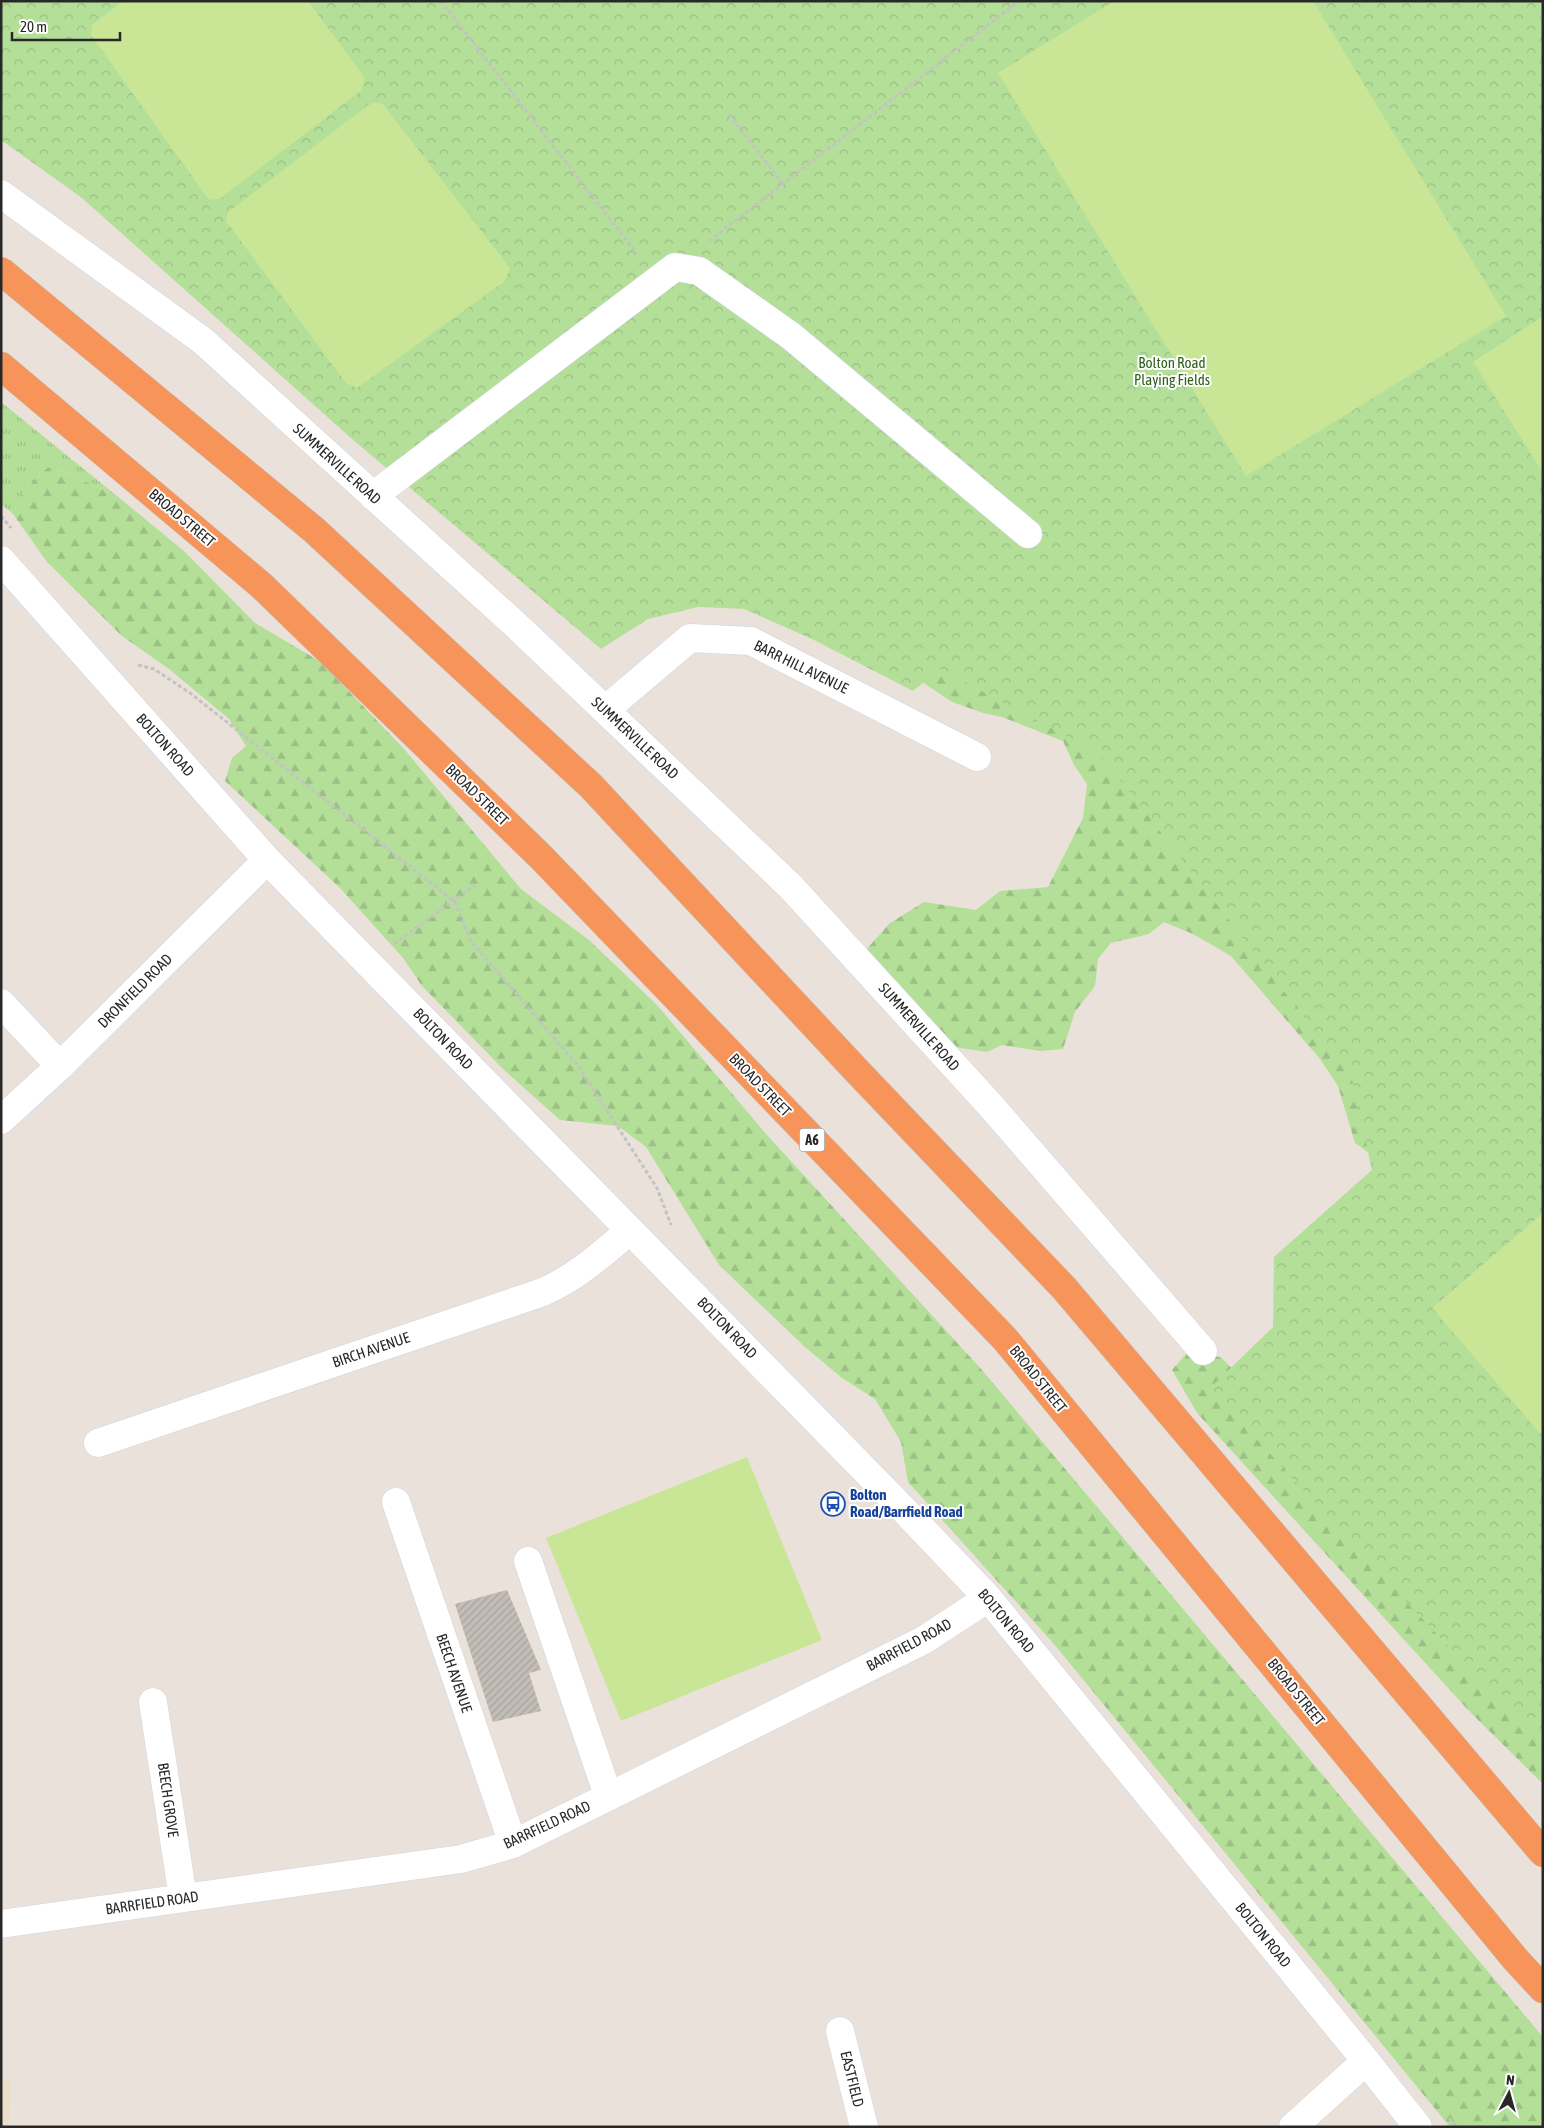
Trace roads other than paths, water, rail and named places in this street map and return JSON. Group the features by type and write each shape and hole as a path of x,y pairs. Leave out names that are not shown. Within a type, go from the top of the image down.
{"highway":[{"path":"1,271 314,530 591,786 1064,1288 1543,1853"},
{"name":"BROAD STREET","path":"1,366 276,600 541,857 1005,1339 1497,1937 1543,1988"}],"street":[{"name":"SUMMERVILLE ROAD","path":"1,194 203,342 519,628 791,887 991,1106 1203,1352"},
{"path":"373,496 666,274 699,271 791,336 1028,534"},
{"name":"BOLTON ROAD","path":"1,560 267,860 905,1510 988,1598 1418,2127"},
{"name":"BARR HILL AVENUE","path":"605,710 690,638 751,641 977,757"},
{"name":"DRONFIELD ROAD","path":"1,1120 60,1066 267,860"},
{"path":"1,1003 60,1066"},
{"name":"BIRCH AVENUE","path":"98,1443 543,1292 561,1284 578,1273 630,1230"},
{"name":"BEECH AVENUE","path":"396,1502 513,1844"},
{"path":"528,1562 608,1795"},
{"name":"BARRFIELD ROAD","path":"1,1924 461,1859 513,1844 542,1831 608,1795 924,1640 988,1598"},
{"name":"BEECH GROVE","path":"153,1702 183,1898"},
{"name":"EASTFIELD","path":"840,2031 864,2127"},
{"path":"1292,2127 1366,2061"}],"place":[{"name":"Bolton Road/Barrfield Road","path":"833,1504"}],"park label":[{"name":"Bolton Road Playing Fields","path":"1172,372"}]}
